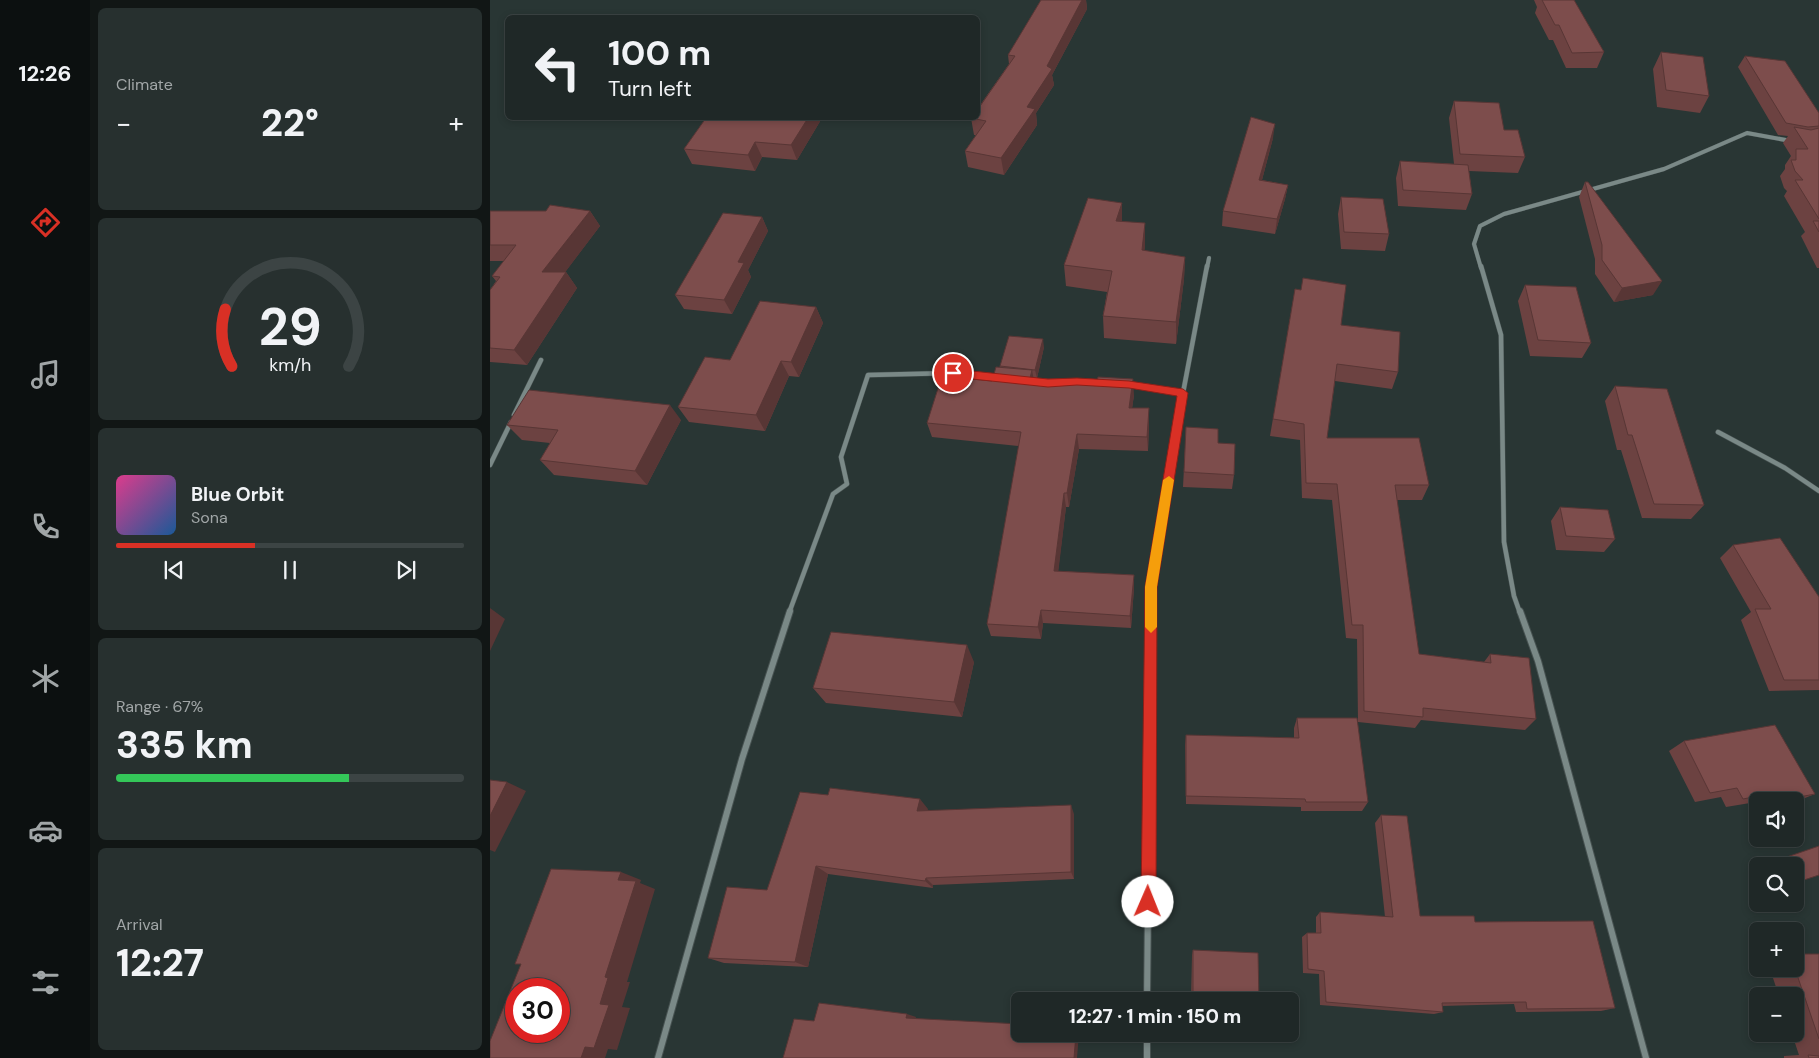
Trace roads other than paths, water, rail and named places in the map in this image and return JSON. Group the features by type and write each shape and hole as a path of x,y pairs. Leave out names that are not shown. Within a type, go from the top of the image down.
{"street":[{"path":"1646,1058 1538,661 1514,596 1504,542 1501,335 1474,244 1480,226 1504,214 1664,169 1747,133 1800,142"},
{"path":"1147,992 1151,587 1183,393 1209,258"},
{"path":"490,465 542,360"},
{"path":"658,1058 742,759 786,621 834,494 847,484 842,457 868,375 953,373 1001,378"},
{"path":"1120,384 1183,393"},
{"path":"1718,432 1785,468 1819,491"},
{"path":"1147,1042 1147,1058"}]}
